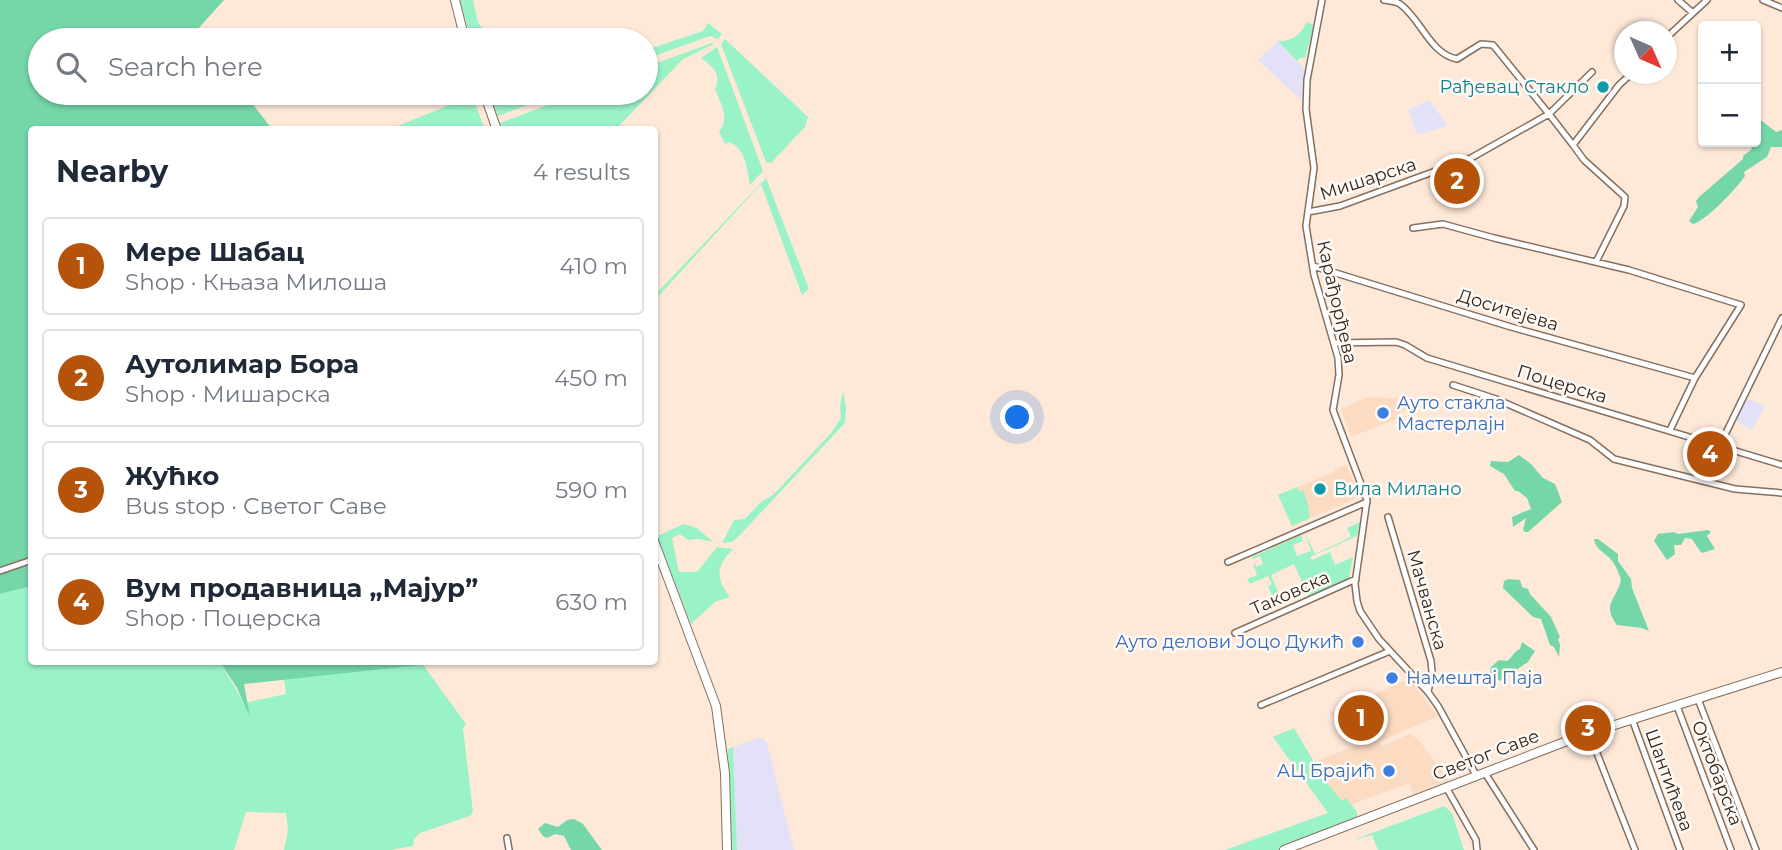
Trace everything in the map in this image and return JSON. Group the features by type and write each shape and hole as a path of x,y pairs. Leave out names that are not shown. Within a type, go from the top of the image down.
{"street":[{"path":"454,0 462,28"},
{"name":"Карађорђева","path":"1322,0 1307,80 1306,109 1314,168 1306,226 1339,375 1333,410 1367,502 1356,579 1357,601 1360,611 1390,651 1428,692 1451,727 1476,775"},
{"path":"1384,0 1399,3 1435,46 1449,58 1457,59 1481,44 1493,45 1584,160 1625,197 1624,206 1596,262"},
{"path":"1678,0 1693,13"},
{"path":"1677,28 1707,0"},
{"path":"1763,0 1782,8"},
{"name":"Мишарска","path":"1308,212 1340,206 1471,158 1549,114 1592,72"},
{"path":"1573,145 1620,84"},
{"path":"488,105 496,126"},
{"path":"1413,228 1443,224 1649,275 1741,305 1695,378 1670,430"},
{"name":"Доситејева","path":"1313,266 1511,327 1695,378"},
{"path":"1720,445 1782,318"},
{"name":"Поцерска","path":"1334,343 1396,342 1427,358 1782,465"},
{"path":"1454,385 1496,399 1590,440 1614,460 1735,489 1782,494"},
{"path":"1228,562 1367,502"},
{"name":"Мачванска","path":"1388,517 1431,662 1428,692"},
{"path":"658,552 716,706 725,773 727,850"},
{"path":"0,571 28,561"},
{"name":"Таковска","path":"1236,633 1356,579"},
{"path":"1261,705 1390,651"},
{"name":"Светог Саве","path":"1284,850 1589,733 1782,672"},
{"path":"1698,699 1756,850"},
{"name":"Октобарска","path":"1677,706 1731,850"},
{"name":"Шантићева","path":"1632,719 1680,850"},
{"path":"1589,733 1635,850"},
{"path":"1485,772 1534,850"},
{"path":"1446,787 1476,840 1478,850"},
{"path":"507,838 509,850"}],"shaded area":[{"path":"1278,41 1304,68 1301,100 1258,60"},
{"path":"1429,100 1448,126 1417,135 1408,110"},
{"path":"1370,397 1412,399 1412,406 1396,415 1397,419 1351,437 1341,408"},
{"path":"1745,398 1765,406 1752,430 1734,420"},
{"path":"1346,464 1354,483 1357,482 1359,497 1292,526 1278,495 1335,472 1334,470"},
{"path":"1409,679 1438,716 1379,742 1382,746 1409,734 1418,739 1452,784 1415,799 1409,783 1329,813 1296,769 1355,746 1330,713"},
{"path":"763,738 767,743 794,850 737,850 733,747"}],"green space":[{"path":"0,0 224,0 199,28 28,28 28,105 253,105 270,126 28,126 28,587 0,594"},
{"path":"460,0 473,0 478,23 483,28 468,28"},
{"path":"1307,22 1314,25 1305,58 1297,61 1278,41 1295,37"},
{"path":"708,23 722,34 718,39 710,36 658,55 658,46 703,31"},
{"path":"725,39 808,117 805,127 771,163 766,162 721,44"},
{"path":"714,43 683,59 658,85 658,63"},
{"path":"717,47 763,171 750,185 743,155 735,145 730,142 725,144 719,132 724,116 715,89 717,75 701,58"},
{"path":"450,105 476,105 484,126 397,126"},
{"path":"494,105 528,105 498,116"},
{"path":"547,105 639,105 619,126 502,126 500,123"},
{"path":"1761,121 1776,132 1782,130 1782,147 1771,147 1767,157 1744,172 1745,176 1721,204 1698,222 1693,224 1689,221 1698,207 1696,201 1699,197 1752,149 1761,147"},
{"path":"766,178 809,289 802,295 761,184 658,297 658,292"},
{"path":"843,391 845,423 739,536 732,542 722,543 734,520 745,519 760,503 774,494 831,433 841,418"},
{"path":"1519,455 1543,478 1555,484 1562,502 1528,532 1523,530 1526,518 1513,527 1512,517 1531,509 1527,498 1515,491 1504,474 1490,466 1491,461 1508,462"},
{"path":"1297,487 1299,491 1303,490 1310,518 1292,526 1278,495"},
{"path":"1360,522 1357,536 1310,557 1312,560 1330,552 1335,565 1353,557 1349,578 1308,596 1294,564 1271,575 1278,592 1273,599 1268,586 1272,584 1268,576 1250,584 1247,579 1257,575 1253,564 1255,563 1256,567 1263,564 1260,556 1253,559 1252,557 1301,535 1303,541 1293,545 1297,556 1311,551 1305,533 1315,554 1351,537 1347,528"},
{"path":"684,524 697,528 713,542 688,540 680,534 672,538 679,572 697,572 717,547 733,549 720,567 720,579 730,597 715,602 691,624 658,536"},
{"path":"1708,530 1711,532 1707,536 1715,549 1702,553 1692,539 1685,538 1681,545 1674,545 1675,554 1667,560 1654,541 1658,534"},
{"path":"1594,539 1598,539 1618,554 1618,561 1631,579 1649,631 1617,625 1612,618 1610,607 1621,580 1613,562 1597,546"},
{"path":"1520,580 1522,587 1528,589 1551,617 1560,637 1559,657 1550,645 1541,619 1533,617 1503,588 1504,581"},
{"path":"28,587 28,665 222,665 244,703 286,694 283,673 383,665 423,665 466,724 463,728 473,812 470,816 420,833 414,839 413,846 391,850 284,850 288,830 286,813 246,812 234,850 0,850 0,594"},
{"path":"1522,642 1535,651 1528,662 1500,681 1490,672 1491,667 1499,660 1507,661 1520,649"},
{"path":"222,665 419,665 244,684 250,717 237,688"},
{"path":"1294,728 1314,762 1317,761 1323,768 1319,773 1342,801 1346,798 1357,812 1358,820 1280,850 1225,850 1328,813 1273,737"},
{"path":"733,747 737,850 730,850 728,749"},
{"path":"1444,806 1452,813 1464,850 1378,850 1372,835 1353,840"},
{"path":"574,819 583,824 602,850 571,850 564,836 555,834 547,838 538,829 545,823 558,827 567,820"}],"place":[{"name":"Рађевац Стакло","path":"1603,87"},
{"name":"Аутолимар Бора","path":"1457,181"},
{"name":"Ауто стакла Мастерлајн","path":"1383,413"},
{"name":"Вум продавница „Мајур”","path":"1710,454"},
{"name":"Вила Милано","path":"1320,489"},
{"name":"Ауто делови Јоцо Дукић","path":"1358,642"},
{"name":"Намештај Паја","path":"1392,678"},
{"name":"Мере Шабац","path":"1361,718"},
{"name":"Жућко","path":"1588,728"},
{"name":"АЦ Брајић","path":"1389,771"}]}
